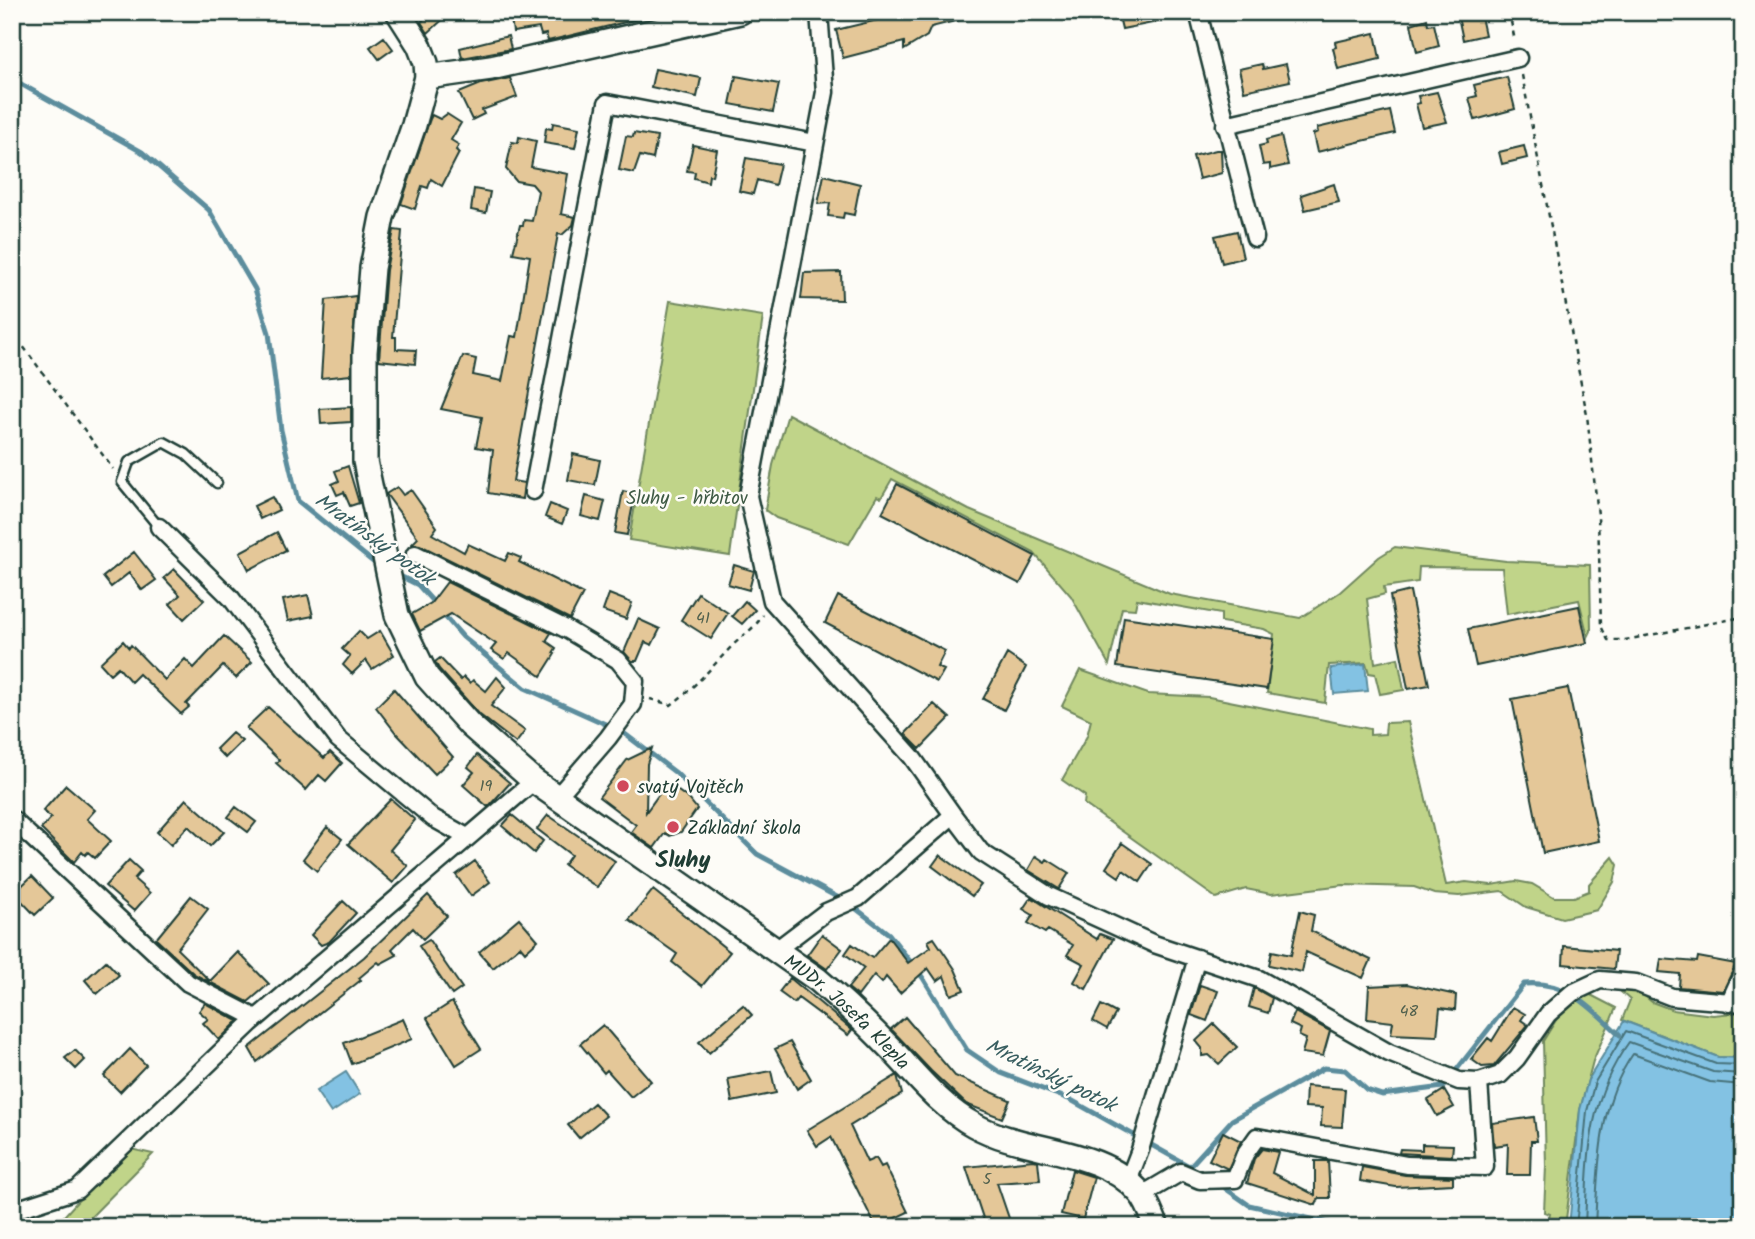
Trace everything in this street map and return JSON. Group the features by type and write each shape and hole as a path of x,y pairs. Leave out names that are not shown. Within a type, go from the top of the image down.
{"street":[{"path":"398,12 419,45 427,77 491,68 740,12"},
{"path":"819,12 825,92 748,496 772,601 912,757 981,852 1049,896 1154,944 1259,979 1390,1053 1459,1081 1479,1082 1500,1075 1517,1058 1548,1014 1572,993 1600,980 1617,979 1672,997 1736,1003 1743,972"},
{"path":"1198,12 1255,238"},
{"path":"1225,125 1518,58"},
{"name":"MUDr. Josefa Klepla","path":"427,77 414,125 382,217 365,352 365,461 388,584 397,615 427,677 470,725 534,781 818,980 861,1017 940,1100 973,1125 1005,1139 1100,1164 1135,1188"},
{"path":"533,491 607,103 815,143"},
{"path":"159,527 231,598 338,739 433,818 467,837"},
{"path":"415,554 566,629 618,660 635,681 632,704 557,797"},
{"path":"15,1207 76,1190 256,1018 534,781"},
{"path":"776,950 826,912 858,898 953,815"},
{"path":"12,819 188,983 256,1018"},
{"path":"1157,1227 1135,1188 1140,1150 1197,958"},
{"path":"1135,1188 1181,1172 1200,1180 1235,1179 1245,1154 1257,1138 1407,1165 1485,1167 1479,1082"}],"lane":[{"path":"159,527 122,482 129,462 164,442 186,454 217,483"}],"path":[{"path":"1508,12 1587,415 1598,515 1601,626 1608,640 1625,640 1743,617"},
{"path":"12,331 122,482"},
{"path":"632,704 646,698 671,705 696,687 732,646 754,629 772,601"}],"green space":[{"name":"Sluhy - hřbitov","path":"670,301 763,316 730,556 629,540"},
{"path":"788,414 969,510 1170,594 1300,618 1340,592 1379,557 1395,547 1506,561 1590,565 1591,631 1588,637 1579,600 1507,614 1502,568 1419,567 1418,582 1384,587 1385,594 1367,599 1375,663 1398,658 1404,690 1380,694 1375,674 1369,673 1366,663 1329,665 1325,703 1267,693 1274,634 1264,629 1221,622 1221,614 1137,599 1135,609 1122,608 1109,665 1071,596 1034,553 892,479 881,498 877,496 849,544 776,518 765,510 773,465"},
{"path":"1080,670 1148,694 1209,697 1370,729 1370,735 1385,734 1386,723 1408,722 1446,885 1466,882 1491,885 1516,881 1532,884 1554,897 1574,897 1589,891 1589,884 1613,857 1618,865 1614,882 1597,910 1562,918 1526,907 1502,891 1459,896 1434,894 1414,887 1343,885 1271,894 1246,889 1216,898 1084,804 1085,796 1062,780 1087,736 1091,720 1062,706"},
{"path":"1612,984 1641,993 1652,1002 1673,1010 1713,1015 1743,1012 1743,1058 1718,1057 1622,1020 1630,1000"},
{"path":"1583,991 1616,1008 1593,1061 1580,1110 1565,1227 1547,1227 1550,1214 1544,1212 1546,1166 1543,1041 1566,1004"},
{"path":"126,1148 153,1154 81,1227 54,1227"}],"water":[{"path":"1365,664 1368,691 1334,694 1331,668"},
{"path":"1624,1021 1718,1057 1743,1058 1743,1227 1569,1227 1580,1110 1588,1080"},
{"path":"346,1072 360,1094 331,1113 316,1091"}],"building":[{"path":"431,12 451,12 428,33 421,22"},
{"path":"556,12 645,12 646,17 548,41 546,34 541,35 539,28 513,32 511,19"},
{"path":"911,12 972,12 972,17 931,27 927,36 904,50 904,42 843,58 836,30"},
{"path":"1118,12 1173,12 1173,19 1122,29"},
{"path":"1457,12 1480,12 1485,35 1463,40"},
{"path":"1427,19 1428,25 1434,24 1439,46 1417,52 1411,24"},
{"path":"1375,33 1380,59 1338,69 1333,48 1336,47 1335,42"},
{"path":"508,36 511,49 462,58 460,48"},
{"path":"384,37 393,49 379,59 370,47"},
{"path":"1262,64 1263,69 1286,64 1290,81 1244,91 1239,69"},
{"path":"655,69 701,78 697,97 651,87"},
{"path":"736,76 779,84 773,112 730,104"},
{"path":"1507,77 1515,109 1475,120 1469,98 1477,96 1474,85"},
{"path":"510,78 517,97 482,110 484,114 472,120 459,93 481,84"},
{"path":"1437,92 1447,122 1422,127 1416,104 1420,103 1418,96"},
{"path":"1390,111 1395,133 1317,152 1313,134 1318,132 1317,128"},
{"path":"447,114 461,123 451,140 459,145 456,150 459,153 442,186 431,179 428,188 422,186 415,209 401,204 432,115 440,119"},
{"path":"553,123 579,128 575,148 544,143 546,128 552,129"},
{"path":"634,133 657,137 653,159 640,156 634,173 619,170 626,136 633,137"},
{"path":"1281,136 1288,165 1270,169 1270,164 1263,165 1259,146 1267,144 1266,140"},
{"path":"519,137 536,141 531,167 568,174 561,214 575,217 573,225 562,235 558,234 513,481 524,483 522,499 488,493 493,450 476,447 482,417 441,409 463,356 476,359 473,375 502,381 511,336 517,337 530,256 513,253 520,225 523,225 524,220 532,221 538,191 532,184 516,181 506,169 512,142 518,143"},
{"path":"693,145 717,150 712,176 709,175 708,182 694,178 695,172 687,171"},
{"path":"1524,146 1527,158 1502,164 1499,152"},
{"path":"1221,150 1222,173 1199,179 1193,156"},
{"path":"746,158 780,164 775,185 757,180 753,194 739,191"},
{"path":"824,175 860,184 854,215 844,213 843,218 828,216 830,203 818,204"},
{"path":"1334,184 1339,202 1305,210 1301,195"},
{"path":"474,189 490,192 486,213 471,210"},
{"path":"394,230 402,231 393,337 396,337 396,349 416,350 415,364 379,360 386,270"},
{"path":"1237,231 1243,258 1222,263 1215,236"},
{"path":"841,272 842,300 801,299 804,273"},
{"path":"356,296 351,375 321,378 326,300"},
{"path":"351,407 351,422 321,424 320,409"},
{"path":"573,454 600,460 595,485 568,480"},
{"path":"348,466 359,503 350,506 344,492 337,495 332,484 339,481 335,471"},
{"path":"897,484 1035,556 1020,584 882,513"},
{"path":"397,487 403,495 411,490 437,527 432,534 464,552 468,544 505,561 509,553 521,558 519,562 583,594 570,619 420,545 412,544 418,538 386,494"},
{"path":"623,491 635,494 627,535 615,533"},
{"path":"586,496 605,501 600,521 581,516"},
{"path":"272,497 279,510 260,519 254,506"},
{"path":"550,504 567,511 562,524 545,517"},
{"path":"277,532 286,550 249,570 240,552"},
{"path":"134,552 156,580 142,590 129,573 111,587 103,577"},
{"path":"734,565 754,571 749,590 728,584"},
{"path":"174,569 204,600 184,619 170,604 180,595 164,578"},
{"path":"447,582 551,633 546,641 556,648 553,653 555,654 541,676 509,653 504,659 491,650 496,644 451,614 420,631 412,614 431,603"},
{"path":"1410,591 1429,685 1408,689 1390,596"},
{"path":"698,593 728,613 711,639 681,620"},
{"path":"609,594 632,603 626,619 603,611"},
{"path":"308,595 313,616 288,621 283,600"},
{"path":"838,596 945,651 937,667 944,670 937,682 825,623"},
{"path":"745,601 755,610 742,624 732,616"},
{"path":"1579,606 1587,643 1476,666 1468,629"},
{"path":"1124,617 1274,639 1267,689 1117,667"},
{"path":"638,619 660,629 652,645 645,642 637,661 632,661 624,652"},
{"path":"359,631 367,639 380,631 394,655 372,669 366,660 352,674 343,665 350,656 342,649"},
{"path":"224,636 252,662 236,678 223,666 186,704 189,707 181,714 139,674 131,682 118,667 110,674 100,663 123,641 129,648 131,645 165,680 185,659 194,668"},
{"path":"1007,654 1026,667 1004,710 983,699"},
{"path":"440,658 461,680 464,677 470,683 473,680 486,691 497,677 506,687 491,706 525,731 516,743 480,715 439,669 435,662"},
{"path":"1568,688 1599,841 1543,853 1512,699"},
{"path":"394,689 453,757 435,774 396,733 376,707"},
{"path":"934,704 950,718 920,749 905,734"},
{"path":"268,707 324,758 330,752 342,763 326,781 319,775 306,790 276,763 279,760 246,728"},
{"path":"232,733 242,741 225,758 216,749"},
{"path":"652,748 647,764 646,812 667,783 689,799 697,809 681,832 670,836 665,833 654,848 631,832 636,825 599,797 627,760"},
{"path":"477,755 510,783 488,807 463,785 474,772 468,767"},
{"path":"66,785 95,810 87,819 111,841 95,858 88,852 85,855 82,852 74,862 41,829 51,818 43,811"},
{"path":"186,799 224,832 210,846 188,826 171,845 157,832"},
{"path":"391,799 415,820 390,850 408,866 393,883 348,844"},
{"path":"236,807 256,822 248,832 228,817"},
{"path":"512,815 543,841 534,853 502,826"},
{"path":"548,815 615,861 597,887 564,865 571,855 537,829"},
{"path":"327,827 342,839 317,871 303,859"},
{"path":"1122,843 1152,864 1140,882 1123,870 1119,877 1106,868"},
{"path":"940,855 981,885 972,896 932,866"},
{"path":"1036,856 1045,862 1047,859 1069,873 1059,889 1028,870"},
{"path":"129,860 141,871 134,879 150,893 134,911 105,886"},
{"path":"475,861 490,882 471,896 456,875"},
{"path":"32,876 53,898 35,915 14,893"},
{"path":"653,890 730,952 702,986 672,962 677,954 629,920"},
{"path":"428,895 447,916 423,939 413,928 392,949 397,955 380,964 378,962 359,978 361,980 257,1062 249,1048 364,957"},
{"path":"191,896 208,909 177,949 210,981 238,952 269,984 248,1002 194,974 156,939"},
{"path":"1031,897 1097,939 1100,934 1113,939 1086,989 1074,982 1084,964 1067,955 1073,945 1048,930 1045,933 1028,923 1033,915 1023,909"},
{"path":"343,901 356,913 329,942 321,945 311,935"},
{"path":"1300,911 1314,915 1311,931 1371,960 1363,978 1306,952 1302,972 1269,965 1272,951 1291,955"},
{"path":"519,918 538,940 525,952 520,946 493,968 479,952"},
{"path":"822,934 842,949 827,969 807,955"},
{"path":"889,938 908,963 931,947 928,941 934,938 955,969 964,990 951,995 944,976 937,981 928,968 900,993 886,977 882,983 874,975 858,996 848,988 864,968 845,954 852,944 872,958"},
{"path":"429,940 462,988 452,995 419,946"},
{"path":"1564,946 1616,951 1614,969 1563,964"},
{"path":"1698,957 1736,964 1723,991 1679,987 1680,974 1659,972 1661,959 1697,962"},
{"path":"106,961 119,975 97,994 85,980"},
{"path":"790,978 852,1030 848,1035 798,998 794,1003 779,992"},
{"path":"1407,984 1456,995 1455,1010 1440,1008 1437,1036 1391,1034 1393,1022 1367,1019 1369,986"},
{"path":"1200,985 1218,991 1207,1021 1191,1015"},
{"path":"1254,988 1272,998 1268,1013 1249,1007"},
{"path":"452,1002 481,1049 456,1065 427,1018"},
{"path":"205,1003 238,1021 219,1040 203,1023 208,1019 199,1011"},
{"path":"743,1005 752,1015 709,1053 699,1042"},
{"path":"1101,1005 1116,1013 1107,1029 1093,1021"},
{"path":"1513,1007 1525,1014 1521,1020 1528,1025 1494,1066 1482,1067 1471,1059 1488,1038 1492,1041"},
{"path":"1295,1012 1330,1031 1323,1056 1302,1053 1306,1039 1299,1036 1301,1029 1290,1024"},
{"path":"905,1017 955,1076 1010,1100 1002,1118 966,1104 931,1071 891,1029"},
{"path":"403,1019 412,1039 352,1064 344,1043"},
{"path":"1214,1024 1237,1047 1219,1064 1209,1055 1202,1056 1202,1048 1196,1041"},
{"path":"603,1025 651,1081 631,1097 607,1070 604,1073 580,1044"},
{"path":"790,1042 811,1079 797,1089 775,1049"},
{"path":"130,1049 146,1065 120,1092 104,1076"},
{"path":"75,1050 85,1060 76,1069 65,1058"},
{"path":"771,1071 776,1093 732,1102 728,1079"},
{"path":"897,1075 902,1094 850,1126 867,1162 876,1158 881,1167 885,1165 908,1212 876,1227 831,1137 817,1146 807,1130"},
{"path":"1306,1086 1345,1089 1342,1127 1321,1126 1322,1108 1305,1107"},
{"path":"1444,1090 1454,1107 1437,1116 1428,1100"},
{"path":"594,1103 606,1116 579,1138 568,1125"},
{"path":"1534,1117 1537,1141 1531,1141 1530,1175 1507,1175 1508,1144 1494,1146 1492,1123"},
{"path":"1223,1132 1241,1141 1228,1169 1209,1160"},
{"path":"1422,1144 1453,1145 1452,1156 1399,1153 1400,1149 1422,1150"},
{"path":"1262,1149 1278,1152 1272,1173 1315,1195 1315,1161 1328,1161 1330,1198 1319,1198 1316,1205 1247,1183 1254,1159"},
{"path":"1038,1161 1040,1180 997,1183 1012,1227 986,1227 966,1167"},
{"path":"1362,1167 1405,1175 1453,1177 1453,1184 1396,1187 1360,1181"},
{"path":"1072,1170 1094,1177 1083,1219 1061,1214"}],"waterway":[{"name":"Mratínský potok","path":"12,79 142,152 209,210 255,289 269,333 281,430 298,501 378,566"},
{"name":"Mratínský potok","path":"396,574 418,585 435,604"},
{"name":"Mratínský potok","path":"441,612 463,637 525,688 621,731 676,773 757,854 850,904 889,934 923,978 967,1050 1001,1073 1071,1100 1205,1175"},
{"path":"1191,1165 1232,1120 1324,1068 1345,1070 1367,1090 1382,1095 1443,1087 1524,984 1553,986 1565,991 1588,1006 1620,1035"},
{"name":"Mratínský potok","path":"1219,1184 1249,1205 1347,1227"}],"place":[{"name":"svatý Vojtěch","path":"623,786"},
{"name":"Základní škola","path":"673,827"}],"district":[{"name":"Sluhy","path":"683,859"}]}
